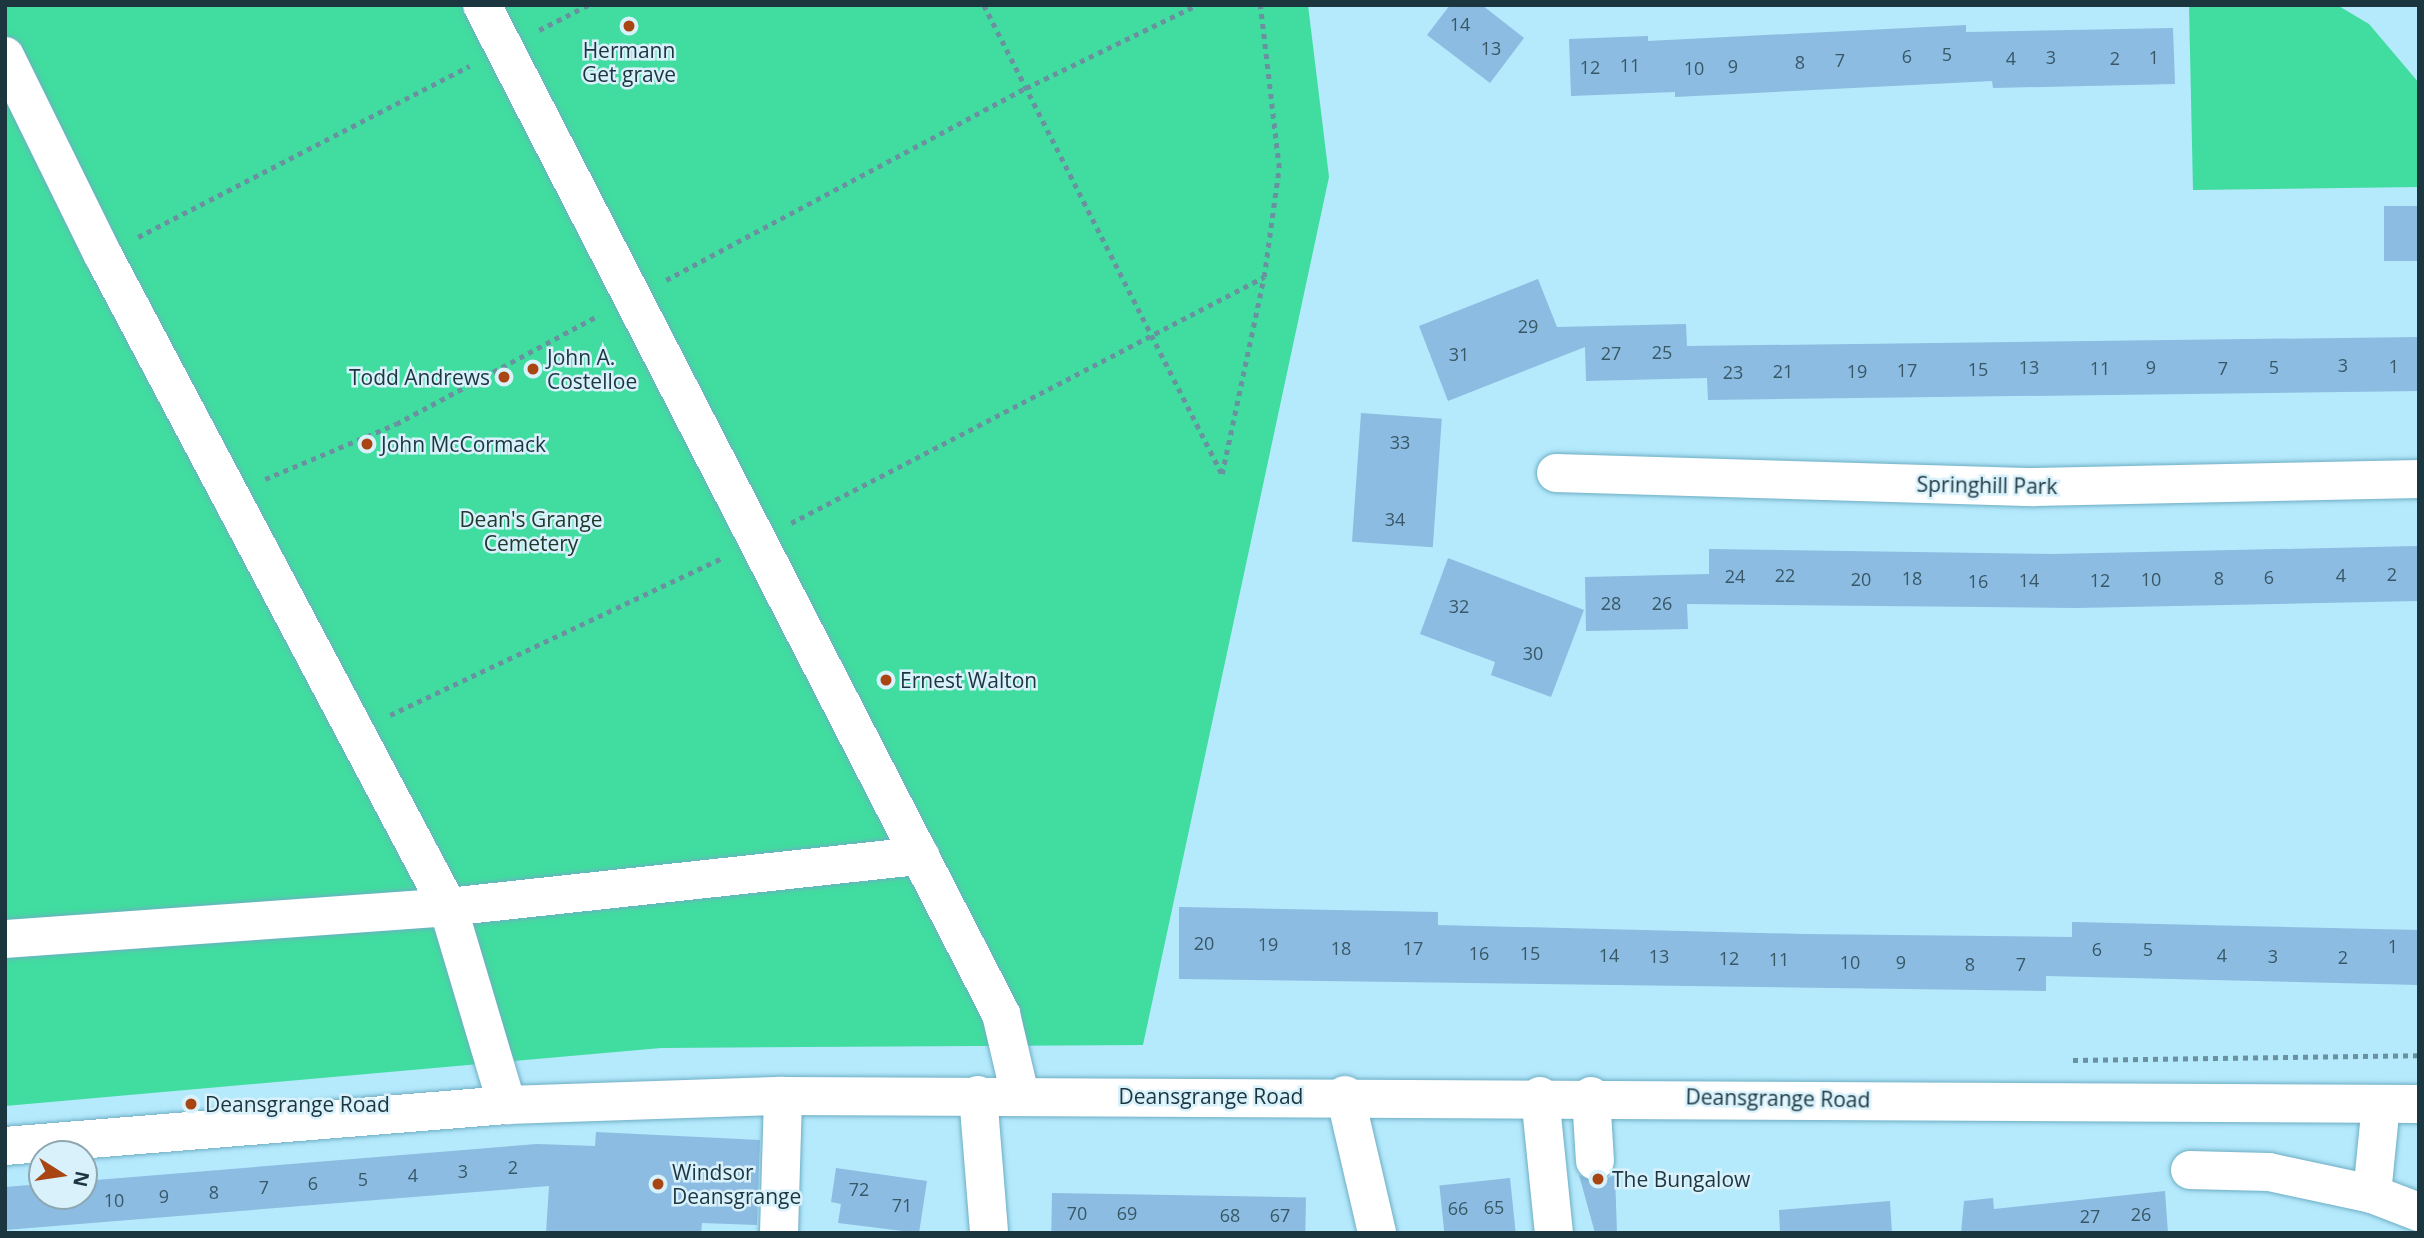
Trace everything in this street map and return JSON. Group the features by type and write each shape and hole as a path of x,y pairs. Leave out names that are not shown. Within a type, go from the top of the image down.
{"main road":[{"path":"482,5 1000,1014 1020,1095"},
{"path":"5,56 103,255 232,493 448,907 507,1105"},
{"name":"Springhill Park","path":"1556,473 2034,487 2419,479"},
{"path":"5,939 448,907 920,856"},
{"path":"978,1095 989,1233"},
{"path":"1345,1095 1377,1233"},
{"path":"779,1233 783,1096"},
{"name":"Deansgrange Road","path":"5,1146 507,1105 783,1096 1591,1096 2419,1104"},
{"path":"1540,1096 1554,1233"},
{"path":"1591,1096 1595,1161"},
{"path":"2372,1194 2381,1104"},
{"path":"2190,1170 2269,1172 2372,1194 2419,1212"}],"path":[{"path":"103,255 589,5"},
{"path":"984,5 1222,474 1264,277 1279,167 1260,5"},
{"path":"232,493 397,424 1026,88 1196,5"},
{"path":"355,732 757,541 1264,277"}],"green space":[{"name":"Dean's Grange Cemetery","path":"5,5 1308,5 1329,177 1143,1045 661,1048 5,1106"},
{"path":"2189,5 2337,5 2369,24 2419,83 2419,187 2193,190"}],"building":[{"path":"1450,5 1482,5 1524,38 1490,83 1427,35"},
{"path":"1966,25 1966,32 2173,28 2175,84 1993,88 1992,81 1675,97 1675,92 1571,96 1569,39 1648,36 1648,41"},
{"path":"2384,206 2419,206 2419,261 2384,261"},
{"path":"1538,279 1557,327 1686,324 1687,346 2419,337 2419,391 1708,400 1707,378 1586,381 1585,347 1448,401 1419,326"},
{"path":"1361,413 1442,419 1433,547 1352,542"},
{"path":"2417,546 2417,601 2076,608 1687,604 1688,629 1586,631 1585,577 1709,574 1709,549 2054,554"},
{"path":"1448,558 1584,610 1551,697 1491,675 1495,662 1420,634"},
{"path":"1179,907 1438,912 1438,925 1805,934 2072,937 2072,922 2419,930 2419,985 2046,976 2046,991 1179,979"},
{"path":"596,1132 760,1140 757,1225 702,1223 701,1233 546,1233 549,1186 5,1230 5,1187 28,1185 28,1210 98,1210 98,1180 537,1144 595,1146"},
{"path":"836,1168 927,1181 919,1233 838,1223 841,1204 831,1202"},
{"path":"1579,1175 1596,1183 1615,1175 1617,1233 1595,1233"},
{"path":"1510,1178 1516,1233 1444,1233 1439,1185"},
{"path":"2165,1191 2168,1233 1961,1233 1964,1201 1993,1198 1994,1209"},
{"path":"1052,1193 1306,1197 1305,1233 1051,1233"},
{"path":"1890,1201 1892,1233 1780,1233 1779,1210"}],"place":[{"name":"Hermann Get grave","path":"629,26"},
{"name":"John A. Costelloe","path":"533,369"},
{"name":"Todd Andrews","path":"504,377"},
{"name":"John McCormack","path":"367,444"},
{"name":"Ernest Walton","path":"886,680"},
{"name":"Deansgrange Road","path":"191,1104"},
{"name":"The Bungalow","path":"1598,1179"},
{"name":"Windsor Deansgrange","path":"658,1184"}]}
